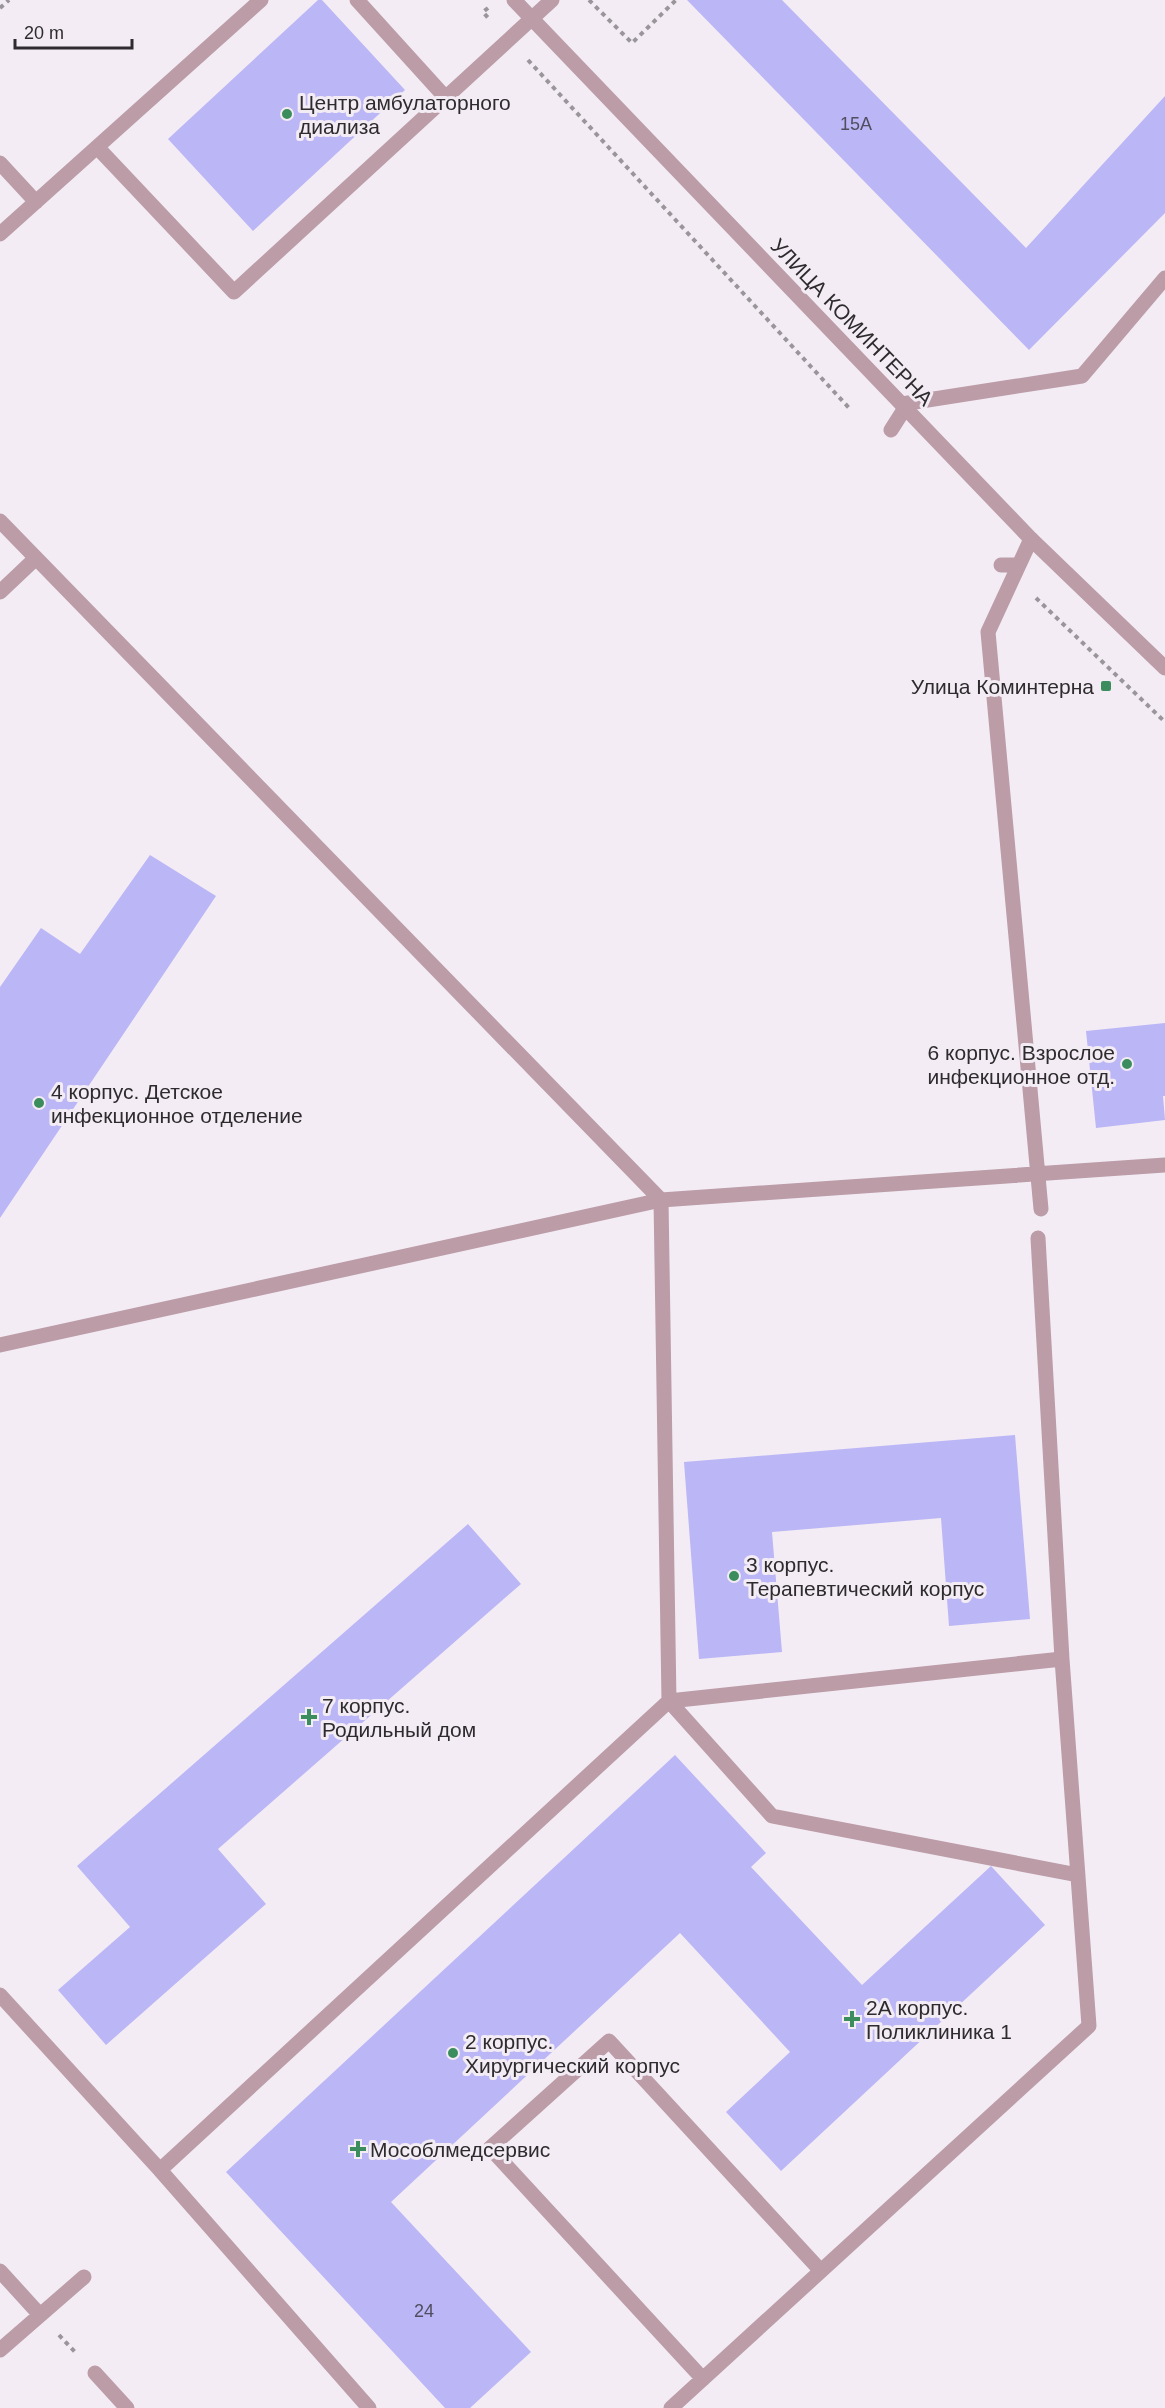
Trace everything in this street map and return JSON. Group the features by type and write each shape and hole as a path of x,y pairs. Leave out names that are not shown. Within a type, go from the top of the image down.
{"street":[{"path":"0,234 261,0"},
{"path":"357,0 445,97"},
{"name":"УЛИЦА КОМИНТЕРНА","path":"514,0 1031,539 1165,669"},
{"path":"97,147 234,292 552,0"},
{"path":"0,163 36,202"},
{"path":"891,430 904,406 1082,376 1165,278"},
{"path":"0,521 661,1200 669,1701 772,1816 1078,1875"},
{"path":"1031,539 988,632 1041,1209"},
{"path":"0,592 36,558"},
{"path":"1001,565 1016,571"},
{"path":"0,1345 661,1200 1165,1165"},
{"path":"671,2408 1089,2026 1062,1659 1038,1238"},
{"path":"160,2170 669,1701 1062,1659"},
{"path":"0,1995 160,2170 369,2408"},
{"path":"703,2379 490,2148 609,2041 821,2271"},
{"path":"0,2271 40,2315"},
{"path":"0,2350 84,2277"},
{"path":"95,2373 127,2408"}],"path":[{"path":"0,8 9,0"},
{"path":"589,0 632,43 676,0"},
{"path":"491,6 483,12 850,409"},
{"path":"1016,571 1165,722"},
{"path":"40,2315 95,2373"}],"building":[{"name":"Центр амбулаторного диализа","path":"318,0 322,0 405,90 253,231 168,139"},
{"path":"687,0 782,0 1026,248 1165,96 1165,213 1029,350"},
{"name":"4 корпус. Детское инфекционное отделение","path":"150,855 216,896 0,1218 0,987 41,928 80,954"},
{"name":"6 корпус. Взрослое инфекционное отд.","path":"1165,1023 1165,1096 1163,1096 1165,1120 1096,1128 1086,1031"},
{"name":"3 корпус. Терапевтический корпус","path":"1015,1435 1030,1619 949,1626 941,1518 772,1532 782,1652 699,1659 684,1462"},
{"name":"7 корпус. Родильный дом","path":"468,1524 521,1584 218,1849 266,1904 106,2045 58,1990 130,1927 77,1866"},
{"path":"675,1755 766,1853 751,1867 862,1985 991,1866 1045,1925 781,2171 726,2112 790,2052 680,1933 391,2202 531,2352 470,2408 445,2408 226,2172"}],"place":[{"name":"Центр амбулаторного диализа","path":"287,114"},
{"name":"Улица Коминтерна","path":"1106,686"},
{"name":"6 корпус. Взрослое инфекционное отд.","path":"1127,1064"},
{"name":"4 корпус. Детское инфекционное отделение","path":"39,1103"},
{"name":"3 корпус. Терапевтический корпус","path":"734,1576"},
{"name":"7 корпус. Родильный дом","path":"309,1717"},
{"name":"2А корпус. Поликлиника 1","path":"852,2019"},
{"name":"2 корпус. Хирургический корпус","path":"453,2053"},
{"name":"Мособлмедсервис","path":"358,2149"}]}
